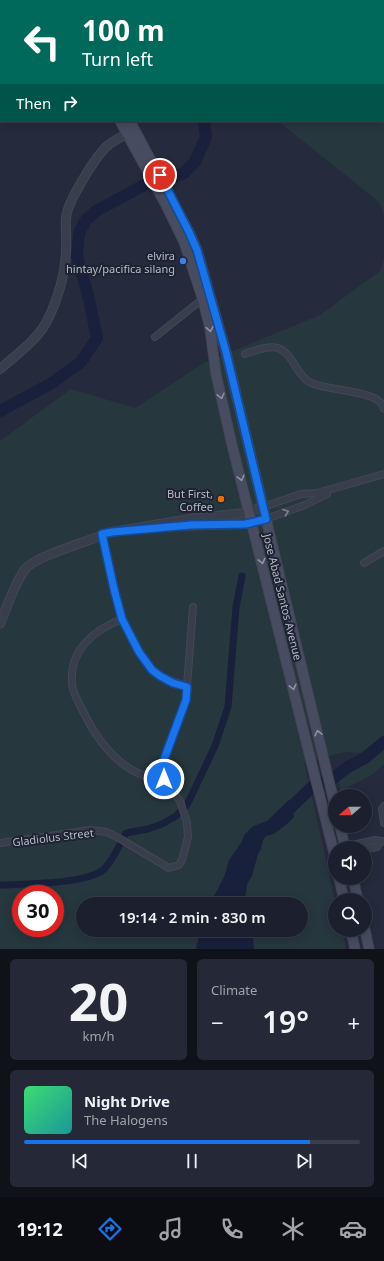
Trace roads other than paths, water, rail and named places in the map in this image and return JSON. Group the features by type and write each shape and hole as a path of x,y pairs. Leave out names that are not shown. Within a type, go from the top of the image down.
{"main road":[{"name":"Jose Abad Santos Avenue","path":"121,122 131,131"},
{"name":"Jose Abad Santos Avenue","path":"130,122 131,131 136,143 197,250 207,299 216,374 314,774 336,841"},
{"name":"Jose Abad Santos Avenue","path":"207,299 226,352 331,789"},
{"path":"352,937 355,949"},
{"path":"366,937 369,949"}],"street":[{"path":"0,369 24,350 36,337 48,320 55,302 65,265 66,217 71,200 107,146 131,131"},
{"path":"155,337 207,299"},
{"path":"245,354 276,348 287,354 309,382 369,396 379,401 384,409"},
{"path":"0,624 13,592 26,568 39,560 102,534 190,519 249,512 301,494 317,493 384,474"},
{"path":"112,532 191,525 252,523 305,505 319,497 347,485"},
{"path":"102,534 122,619 139,652 152,670 166,680 187,687"},
{"path":"364,563 384,551"},
{"path":"122,619 106,625 84,644 74,661 72,684 76,697 90,726 102,743 115,757 131,769 148,777 164,779 162,765 186,700 194,607"},
{"name":"Gladiolus Street","path":"0,843 91,830 107,832 127,842 170,868 179,865 182,860 188,837 187,823 180,801 164,779"},
{"path":"384,806 382,808 384,822"},
{"path":"371,841 382,841"},
{"path":"372,848 376,847 382,841"}],"water":[{"path":"290,799 294,817 274,834 266,836 263,840 252,876 247,884 245,897 214,897 224,877 229,860 241,843 245,834 253,826 267,821"},
{"path":"199,937 253,937 254,949 196,949"}],"waterway":[{"path":"0,411 52,383 81,362 97,338 89,299 77,256 79,233 86,220 96,211 148,183 167,180 184,173 195,162 206,137 204,122"},
{"path":"0,885 38,884 69,881 94,875 103,870 110,863 126,833 148,829 162,824 176,816 187,805 215,746 228,707 236,607 242,576"},
{"path":"280,818 313,786 331,780 348,767 365,758 384,742"}],"place":[{"name":"elvira hintay/pacifica silang","path":"183,261"},
{"name":"But First, Coffee","path":"221,499"}]}
